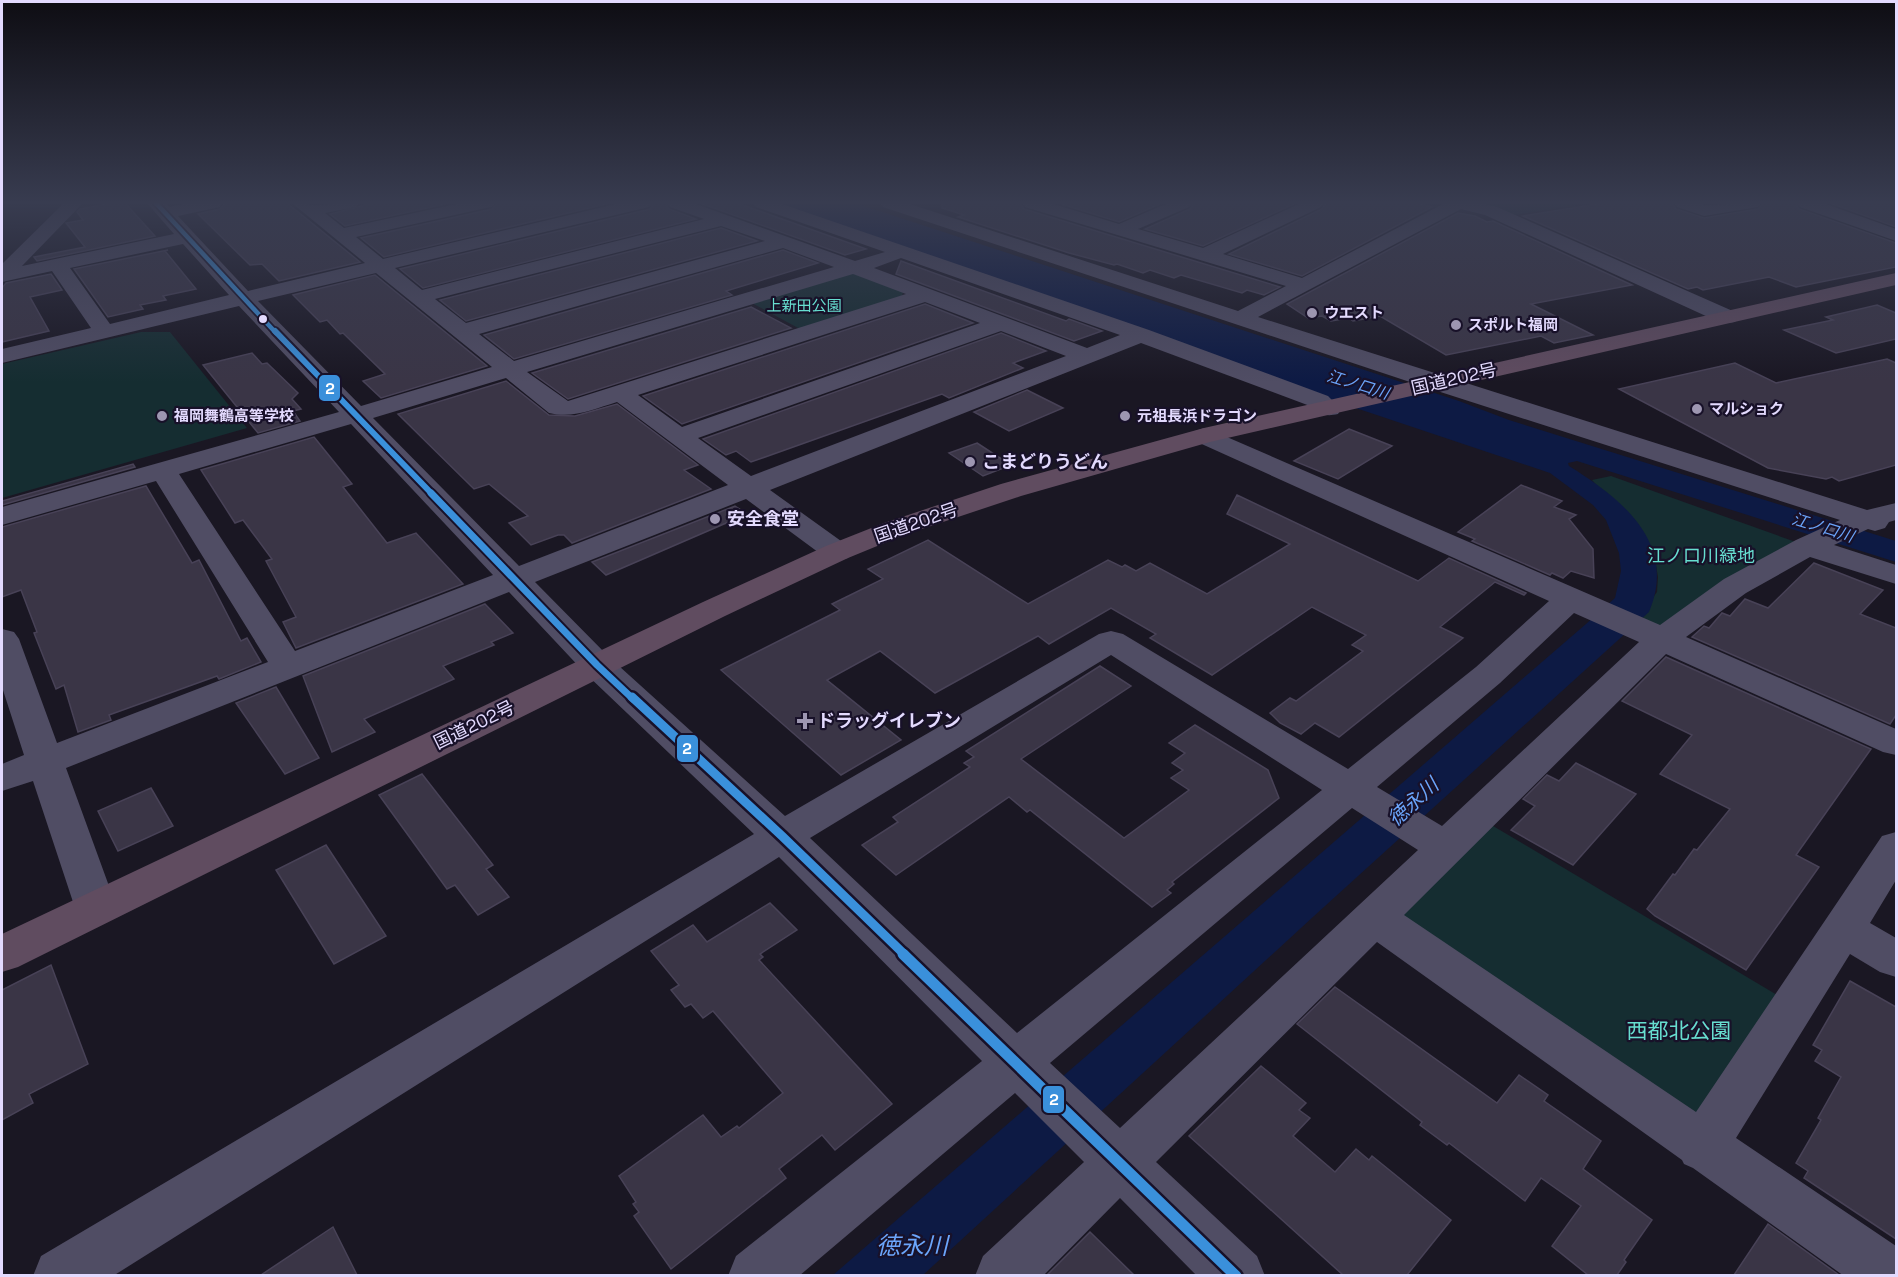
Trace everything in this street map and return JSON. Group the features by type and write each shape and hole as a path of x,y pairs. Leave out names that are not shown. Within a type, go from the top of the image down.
{"highway":[{"name":"国道202号","path":"2,954 597,665 837,552 894,529 1011,490 1204,436 1896,279"}],"street":[{"path":"2,275 14,263"},
{"path":"2,275 64,263"},
{"path":"210,263 597,665 782,836 1237,1275"},
{"path":"375,263 558,408 569,409 925,295"},
{"path":"2,356 388,263"},
{"path":"418,297 552,263"},
{"path":"463,331 710,263"},
{"path":"841,263 1085,356"},
{"path":"2,516 356,415 869,263"},
{"path":"933,263 1141,335 1335,408"},
{"path":"1072,263 1241,318 1427,385 1896,528"},
{"path":"1230,263 1302,284"},
{"path":"1241,318 1343,263"},
{"path":"1606,263 1727,317"},
{"path":"57,264 103,330"},
{"path":"680,436 1001,323"},
{"path":"2,778 1141,335"},
{"path":"620,393 837,552"},
{"path":"1204,436 1896,743"},
{"path":"163,470 288,667"},
{"path":"1003,1275 1661,640 1735,586 1807,546 1866,519 1896,511"},
{"path":"1807,546 1896,576"},
{"path":"756,1275 1488,675 1570,599"},
{"path":"2,639 43,762 96,908"},
{"path":"61,1275 782,836 1112,641 1446,848"},
{"path":"1702,1146 1896,847"},
{"path":"1374,917 1702,1146 1892,1275"},
{"path":"1843,929 1896,958"}],"green space":[{"name":"上新田公園","path":"852,273 903,292 902,296 800,329 750,302"},
{"name":"福岡舞鶴高等学校","path":"141,332 170,332 247,428 2,498 2,364"},
{"name":"江ノ口川緑地","path":"1611,476 1807,546 1661,640 1632,627 1657,592 1658,577 1653,548 1592,480"},
{"name":"西都北公園","path":"1478,817 1794,1005 1702,1147 1374,917"}],"water":[{"name":"徳永川","path":"945,263 1037,263 1459,401 1509,420 1896,541 1896,562 1577,461 1568,463 1625,509 1640,526 1650,544 1656,565 1656,587 1649,612 923,1275 833,1275 1615,598 1621,571 1619,553 1606,520 1593,505 1550,473 1320,396"}],"building":[{"path":"106,263 174,263 196,289 163,296 166,300 140,305 143,309 108,317 74,269"},
{"path":"248,263 357,263 279,281 262,264 250,265"},
{"path":"427,263 524,263 423,288 400,269"},
{"path":"586,263 678,263 466,321 440,300"},
{"path":"739,263 818,263 726,291 732,295 514,359 484,335"},
{"path":"900,263 905,263 1066,321 1069,319 1102,331 1074,341 896,274"},
{"path":"1105,263 1200,263 1280,287 1264,295 1247,290 1242,293 1181,275 1174,278 1150,270 1143,273"},
{"path":"1258,263 1327,263 1302,276"},
{"path":"1365,263 1583,263 1632,285 1531,304 1593,335 1554,343 1541,336 1446,355 1380,316 1353,321 1349,318 1331,321 1322,316 1308,318 1287,304"},
{"path":"1628,263 1896,263 1896,267 1796,287 1769,277 1703,290 1697,287 1688,289"},
{"path":"51,274 62,290 30,297 49,331 2,342 2,288 6,283"},
{"path":"375,275 487,366 381,398 363,381 385,374 343,333 340,334 327,320 320,322 293,295"},
{"path":"925,304 973,323 682,424 643,396"},
{"path":"1877,305 1896,313 1896,339 1836,353 1784,330 1833,320 1826,317"},
{"path":"751,307 791,328 568,399 532,373"},
{"path":"1001,333 1046,351 1013,363 1023,368 949,398 942,394 751,462 736,451 726,455 703,439"},
{"path":"252,353 262,364 267,363 298,393 292,399 301,409 293,411 300,421 258,433 203,365"},
{"path":"1887,359 1896,363 1896,465 1839,481 1832,477 1826,479 1768,468 1619,389 1735,363 1776,383"},
{"path":"506,381 549,415 575,416 617,404 698,465 684,470 711,489 572,543 564,535 558,535 531,545 509,523 528,516 489,484 474,489 398,414"},
{"path":"1027,390 1063,408 1009,431 974,412"},
{"path":"1349,429 1392,446 1338,479 1294,461"},
{"path":"314,437 352,484 343,487 387,543 416,533 463,584 296,648 283,622 296,617 266,561 272,559 243,520 235,523 201,470"},
{"path":"977,443 1011,465 983,476 949,453"},
{"path":"133,464 135,467 2,505 2,501"},
{"path":"1521,485 1562,501 1554,507 1576,515 1569,519 1593,549 1594,578 1571,571 1563,578 1552,573 1550,575 1472,541 1475,539 1458,532"},
{"path":"146,486 192,563 199,560 241,641 247,638 261,662 219,679 217,676 109,715 111,720 78,732 64,685 56,689 34,633 37,632 21,590 2,597 2,527"},
{"path":"1237,495 1418,581 1449,558 1526,593 1524,595 1495,582 1440,627 1463,638 1339,737 1315,723 1301,734 1280,723 1270,713 1290,698 1296,701 1363,651 1352,645 1366,635 1312,607 1212,675 1150,638 1156,634 1111,608 1049,644 1038,636 935,693 880,651 827,680 901,740 841,775 721,670 840,610 832,604 883,579 868,569 928,540 1028,604 1108,560 1136,571 1150,563 1207,594 1290,544 1227,514"},
{"path":"735,506 747,514 606,575 592,562"},
{"path":"1814,563 1883,590 1860,614 1896,628 1896,715 1890,724 1692,637 1704,626 1709,628 1722,613 1730,616 1745,599 1768,608"},
{"path":"485,604 513,633 491,642 494,645 443,666 454,679 364,719 375,732 332,752 303,676"},
{"path":"1666,657 1871,749 1796,855 1819,867 1746,970 1647,909 1673,874 1675,875 1694,849 1697,850 1730,809 1660,774 1692,735 1622,701"},
{"path":"1100,666 1131,686 1021,759 1124,838 1189,790 1171,778 1183,770 1172,763 1185,753 1169,743 1195,725 1268,770 1279,798 1172,882 1174,884 1167,890 1171,893 1152,907 1030,810 1027,812 1009,797 896,875 862,845 898,822 893,817 970,767 964,763 974,757 966,751"},
{"path":"276,687 319,758 285,774 236,703"},
{"path":"1576,763 1636,794 1573,865 1511,830 1535,806 1523,799 1547,775 1559,781"},
{"path":"422,774 493,865 486,869 509,897 478,915 455,885 447,889 379,795"},
{"path":"151,788 173,826 118,851 98,811"},
{"path":"326,845 386,936 334,964 276,870"},
{"path":"770,903 797,930 760,954 763,957 759,960 892,1104 835,1150 822,1135 779,1169 786,1178 671,1269 634,1216 639,1212 633,1204 636,1202 619,1176 703,1115 721,1137 737,1126 739,1128 783,1093 713,1011 703,1018 691,1004 685,1007 671,990 679,985 651,951 693,925 707,942"},
{"path":"51,965 88,1064 29,1094 33,1103 2,1120 2,990"},
{"path":"1850,981 1896,1007 1896,1239 1804,1178 1808,1171 1796,1163 1821,1120 1818,1118 1841,1077 1815,1061 1822,1050 1813,1045"},
{"path":"1335,987 1497,1103 1519,1075 1548,1095 1544,1101 1601,1141 1583,1169 1652,1220 1624,1260 1626,1262 1617,1275 1588,1275 1552,1246 1581,1206 1541,1178 1525,1201 1449,1143 1447,1145 1420,1125 1422,1122 1297,1024"},
{"path":"1261,1066 1306,1103 1299,1110 1310,1118 1293,1136 1335,1172 1356,1149 1369,1160 1372,1156 1451,1220 1407,1275 1343,1275 1189,1136"},
{"path":"1768,1224 1839,1275 1734,1275"},
{"path":"333,1227 357,1275 261,1275"},
{"path":"1090,1232 1134,1275 1047,1275"}],"transit line":[{"name":"2","path":"211,263 597,665 782,836 1236,1276"}],"place":[{"name":"ウエスト","path":"1312,313"},
{"name":"スポルト福岡","path":"1456,325"},
{"name":"マルショク","path":"1697,409"},
{"name":"福岡舞鶴高等学校","path":"162,416"},
{"name":"元祖長浜ドラゴン","path":"1125,416"},
{"name":"こまどりうどん","path":"970,462"},
{"name":"安全食堂","path":"715,519"},
{"name":"ドラッグイレブン","path":"805,721"}],"water label":[{"name":"江ノ口川","path":"1358,384"},
{"name":"江ノ口川","path":"1823,527"}]}
